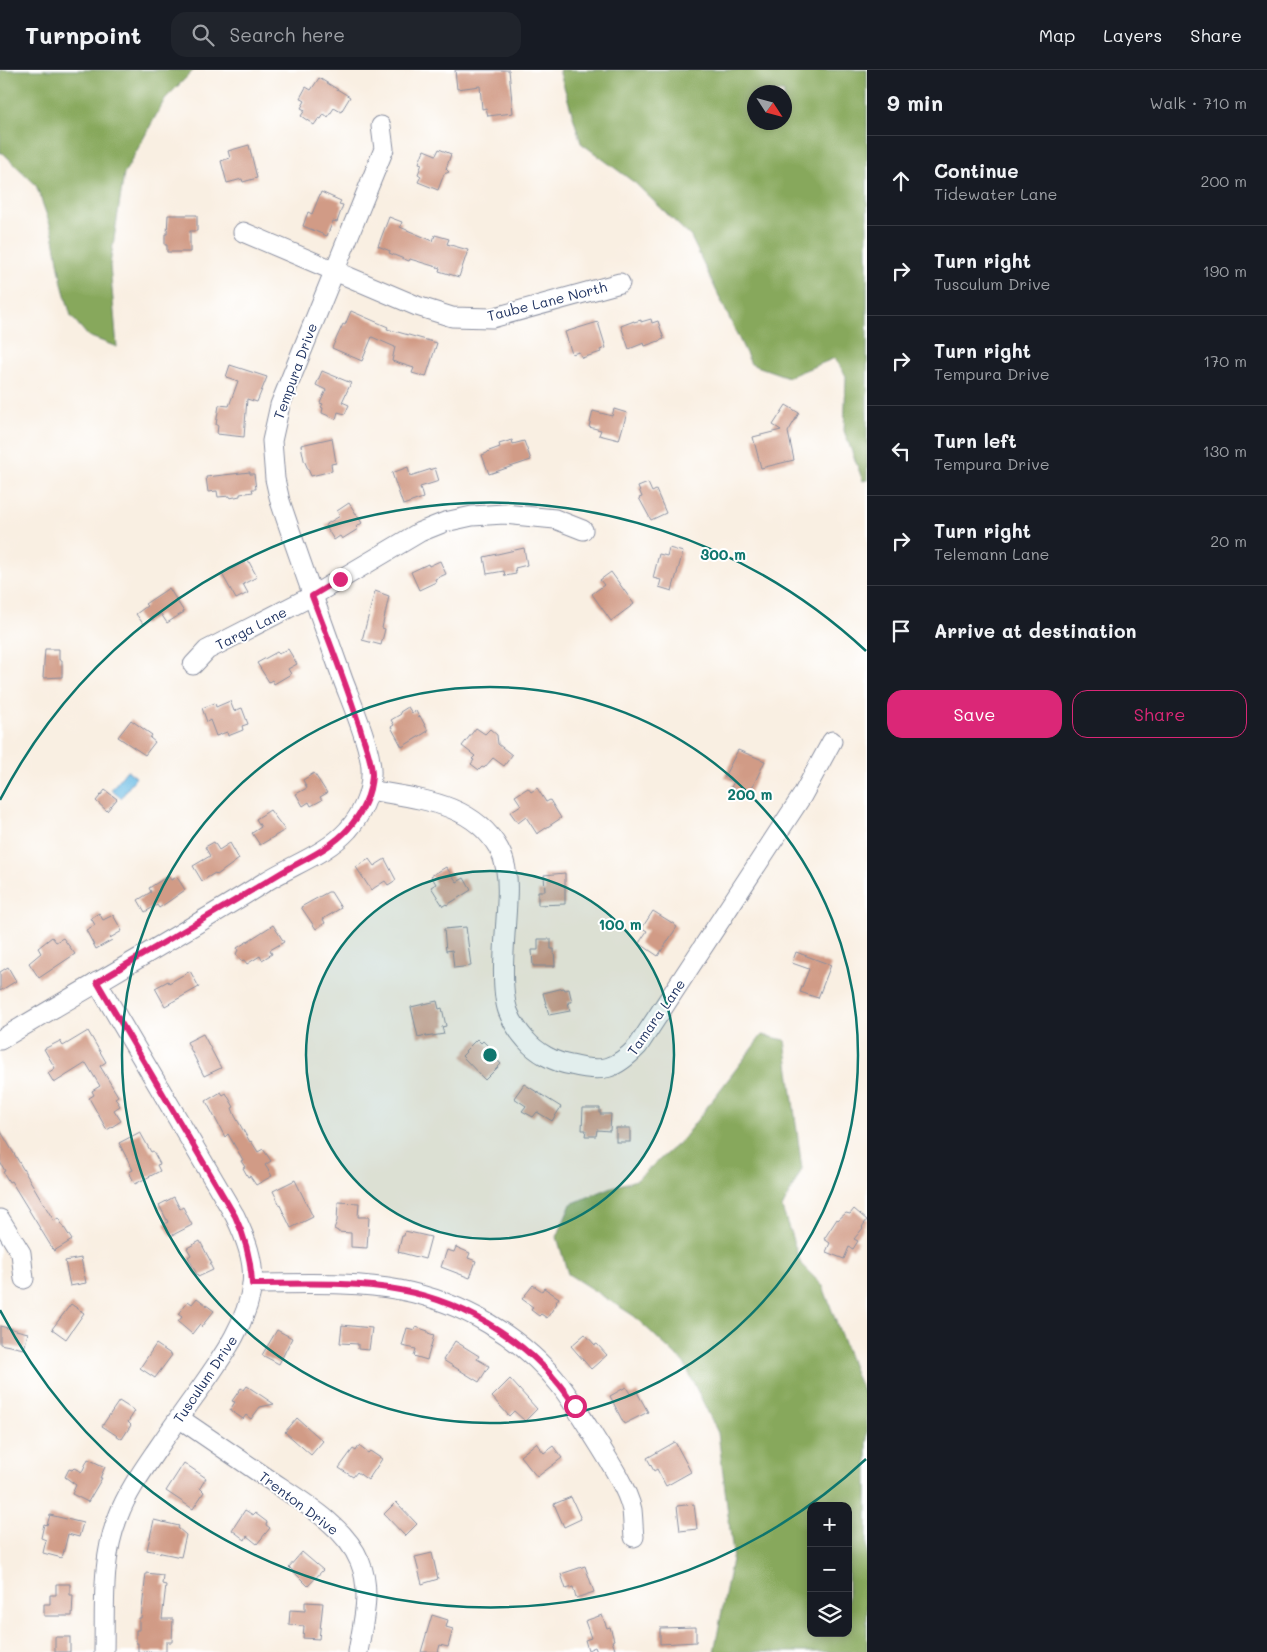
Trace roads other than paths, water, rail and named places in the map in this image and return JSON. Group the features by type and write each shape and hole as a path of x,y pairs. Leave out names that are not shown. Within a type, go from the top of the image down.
{"street":[{"name":"Tempura Drive","path":"0,1040 221,910 285,870 327,848 356,819 370,790 372,773 356,714 312,596 280,501 275,479 272,441 280,405 384,149 381,126"},
{"name":"Taube Lane North","path":"243,232 433,312 452,317 492,318 620,282"},
{"name":"Targa Lane","path":"193,665 207,650 312,596 420,532 444,522 472,516 504,514 555,519 583,530"},
{"name":"Tamara Lane","path":"370,790 431,802 458,810 480,826 492,838 504,861 507,880 504,971 507,1010 516,1028 532,1046 550,1059 587,1069 607,1069 626,1060 644,1038 802,796 832,741"},
{"name":"Tusculum Drive","path":"97,982 235,1216 246,1241 251,1262 252,1284 248,1308 236,1333 218,1364 130,1489 117,1518 108,1554 104,1652"},
{"path":"0,1219 21,1253 24,1279"},
{"path":"252,1284 325,1284 401,1290 464,1310 489,1323 514,1340 560,1384 609,1460 626,1494 632,1510 634,1537"},
{"name":"Trenton Drive","path":"179,1418 311,1509 346,1539 360,1561 366,1581 366,1609 358,1652"}],"water":[{"path":"127,770 136,777 121,798 111,790"}]}
